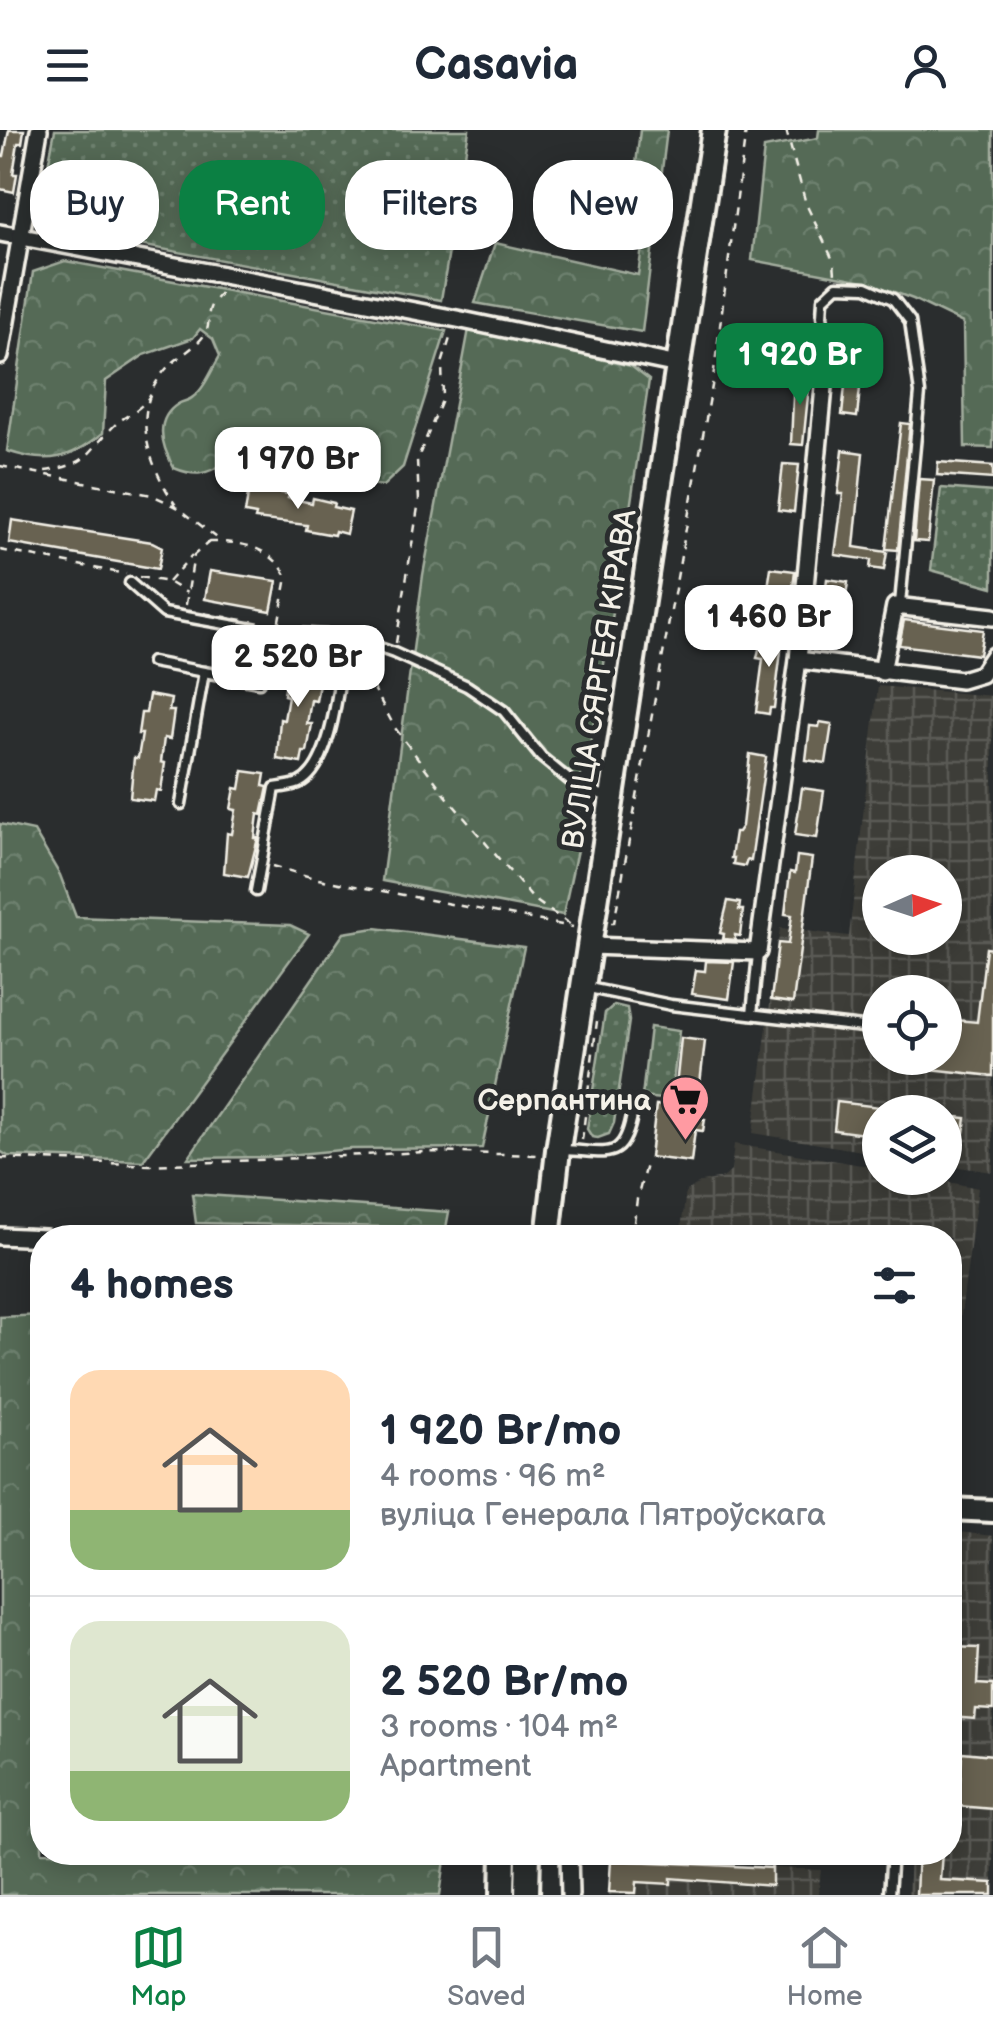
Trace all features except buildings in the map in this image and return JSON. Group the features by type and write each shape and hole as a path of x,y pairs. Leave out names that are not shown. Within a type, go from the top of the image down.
{"main road":[{"name":"ВУЛІЦА СЯРГЕЯ КІРАВА","path":"551,1225 569,1150 584,988 611,798 714,130"},
{"path":"503,1895 504,1865"},
{"path":"527,1895 528,1865"}],"street":[{"path":"0,356 39,130"},
{"path":"0,233 678,365"},
{"path":"590,946 758,952 798,660 828,345"},
{"path":"882,672 892,609 900,604 993,616"},
{"path":"798,660 969,680 986,669 993,656"},
{"path":"0,1236 30,1237"},
{"path":"962,1510 993,1512"},
{"path":"569,1865 570,1895"}],"lane":[{"path":"828,345 823,299 837,286 866,287 892,300 910,321 920,394 900,604"},
{"path":"130,583 164,612 359,638 394,653 467,686 504,711 541,757 580,788 611,798"},
{"path":"152,662 259,682 274,629"},
{"path":"256,891 276,788 298,784 316,768 323,754 346,636"},
{"path":"181,804 204,672"},
{"path":"752,1014 758,952"},
{"path":"584,988 671,1005 862,1027"},
{"path":"569,1150 610,1152 622,1145 629,1138 634,1110"},
{"path":"889,1895 891,1865"}],"path":[{"path":"614,923 712,386 746,130"},
{"path":"786,130 806,204 834,262 837,286"},
{"path":"39,472 82,462 118,422 143,406 167,368 208,330 210,306 233,278"},
{"path":"394,653 419,501 418,460 444,398 442,364 457,319"},
{"path":"152,392 144,426 146,446 157,474 177,506"},
{"path":"0,466 152,495 177,506 222,542"},
{"path":"168,582 209,542 268,552 287,577 274,629"},
{"path":"0,550 168,582 186,591 187,596"},
{"path":"185,610 197,551"},
{"path":"261,863 318,879 573,927 533,899 450,802 395,728 371,684 359,638"},
{"path":"0,1158 150,1164 426,1152 542,1155 569,1150 599,1021"},
{"path":"634,1225 647,1162"}],"shaded area":[{"path":"878,686 993,696 993,1172 962,1167 962,1095 862,1095 862,1151 753,1133 780,928 849,936"},
{"path":"734,1144 862,1165 862,1195 962,1195 962,1185 978,1188 962,1307 962,1225 682,1225 686,1191 701,1182 723,1178 731,1171"},
{"path":"962,1532 993,1536 993,1895 908,1895 909,1865 962,1865"},
{"path":"611,1865 821,1870 818,1895 609,1895"}],"green space":[{"path":"55,130 469,130 464,160 345,160 345,250 449,250 441,300 159,248 159,160 49,160"},
{"path":"640,130 667,130 663,160 637,160"},
{"path":"819,130 993,130 993,448 965,447 963,323 864,281 752,260 764,148 818,138"},
{"path":"513,247 638,275 642,250 652,250 642,332 475,303 493,250"},
{"path":"65,261 446,331 403,467 383,486 225,463 200,473 174,468 163,443 165,418 205,384 220,356 213,339 200,329 193,338 144,355 106,381 103,433 80,449 47,458 7,451 33,272"},
{"path":"469,329 631,366 649,380 586,766 575,785 583,822 563,915 382,881 423,575"},
{"path":"941,488 993,492 993,587 931,570"},
{"path":"0,824 34,831 60,875 76,917 290,925 309,934 143,1161 8,1156 0,1151"},
{"path":"375,928 524,947 482,1148 351,1149 267,1157 188,1158 344,933"},
{"path":"614,1005 627,1008 629,1021 614,1123 609,1134 598,1138 592,1137 587,1129 605,1013"},
{"path":"650,1027 679,1031 671,1100 642,1097"},
{"path":"192,1194 449,1212 447,1225 196,1223"},
{"path":"30,1316 30,1865 444,1865 440,1895 0,1895 0,1317"}],"place":[{"name":"Серпантина","path":"686,1142"}]}
